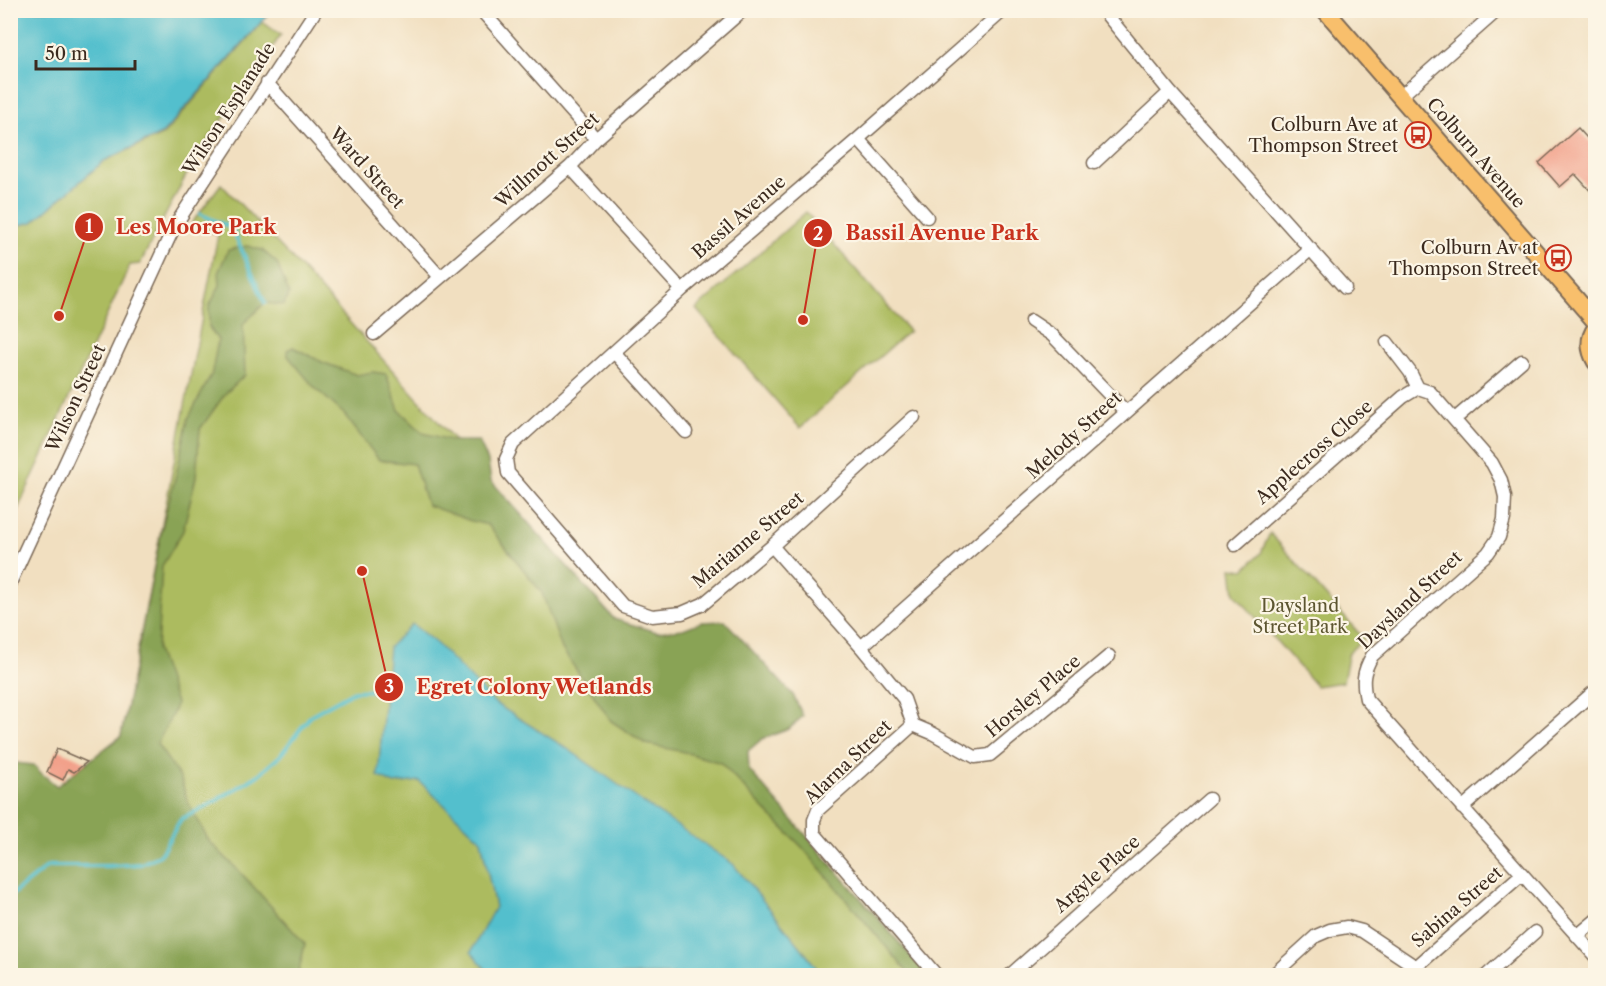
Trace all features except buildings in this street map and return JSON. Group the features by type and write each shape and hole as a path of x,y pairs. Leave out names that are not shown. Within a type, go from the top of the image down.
{"main road":[{"name":"Colburn Avenue","path":"1325,10 1596,322"},
{"path":"1596,328 1590,339 1590,347 1596,362"}],"street":[{"name":"Wilson Esplanade","path":"174,227 316,10"},
{"path":"481,10 597,139"},
{"name":"Willmott Street","path":"374,334 570,167 597,139 743,10"},
{"name":"Bassil Avenue","path":"506,459 513,444 682,290 1004,10"},
{"path":"1103,10 1170,92 1345,288"},
{"path":"1401,96 1498,10"},
{"name":"Ward Street","path":"267,83 440,277"},
{"path":"1094,163 1170,92"},
{"path":"858,139 927,217"},
{"path":"570,167 682,290"},
{"name":"Wilson Street","path":"10,583 174,227"},
{"name":"Melody Street","path":"861,647 1311,249"},
{"path":"1030,321 1052,335 1126,412"},
{"name":"Daysland Street","path":"1387,342 1410,372 1418,388 1430,392 1492,463 1501,480 1505,497 1504,519 1499,537 1488,553 1372,656 1365,667 1362,683 1366,699 1596,957"},
{"path":"614,352 686,432"},
{"path":"1455,419 1522,361"},
{"name":"Applecross Close","path":"1235,545 1403,397 1418,388"},
{"name":"Marianne Street","path":"506,459 508,473 623,606 652,616 682,613 703,604 772,546 914,417"},
{"name":"Alarna Street","path":"772,546 904,699 913,725 818,810 814,820 814,833 938,975"},
{"name":"Horsley Place","path":"913,725 975,757 990,755 1109,656"},
{"path":"1462,808 1596,690"},
{"name":"Argyle Place","path":"1009,975 1209,799"},
{"name":"Sabina Street","path":"1272,975 1316,936 1330,930 1347,927 1362,931 1416,967 1522,874"},
{"path":"1577,936 1596,920"},
{"path":"1486,975 1535,932"}],"green space":[{"path":"262,22 281,35 192,164 140,264 130,265 11,524 11,227 33,222 104,161 164,134"},
{"path":"221,184 302,269 749,770 928,975 11,976 11,822 121,736 218,235 191,224"},
{"path":"806,212 909,331 800,428 696,309"},
{"path":"247,246 262,250 277,263 289,294 284,305 265,303 243,324 245,375 225,394 200,429 196,477 183,531 162,566 157,650 176,703 157,744 181,779 187,800 209,841 305,944 298,975 11,975 11,769 16,763 34,765 57,786 121,736 163,523 188,419 212,373 218,340 209,327 209,307 220,285 219,271 228,250"},
{"path":"293,347 322,362 357,375 373,372 386,374 399,410 423,433 455,441 479,441 488,461 491,481 614,619 657,632 683,629 701,622 725,621 793,695 803,716 789,729 762,739 748,751 749,770 927,975 910,975 802,847 721,763 646,744 611,721 562,649 542,593 488,525 427,505 414,464 379,460 344,414 314,387 288,356 287,350"},
{"name":"Daysland Street Park","path":"1270,533 1364,639 1349,652 1343,682 1316,686 1235,594 1232,568 1244,570 1261,553"}],"water":[{"path":"11,10 271,11 163,133 104,161 33,222 11,227"},
{"path":"412,624 437,644 496,704 568,749 733,864 822,975 491,975 471,952 495,907 481,840 419,781 394,784 378,776 389,647"}],"waterway":[{"path":"200,214 232,228 265,303"},
{"path":"10,896 48,866 141,864 160,855 181,819 257,776 280,756 311,715 354,691 388,690"}],"place":[{"name":"Colburn Ave at Thompson Street","path":"1418,135"},
{"name":"Colburn Av at Thompson Street","path":"1558,258"},
{"name":"Les Moore Park","path":"59,316"},
{"name":"Bassil Avenue Park","path":"803,320"},
{"name":"Egret Colony Wetlands","path":"362,571"}]}
